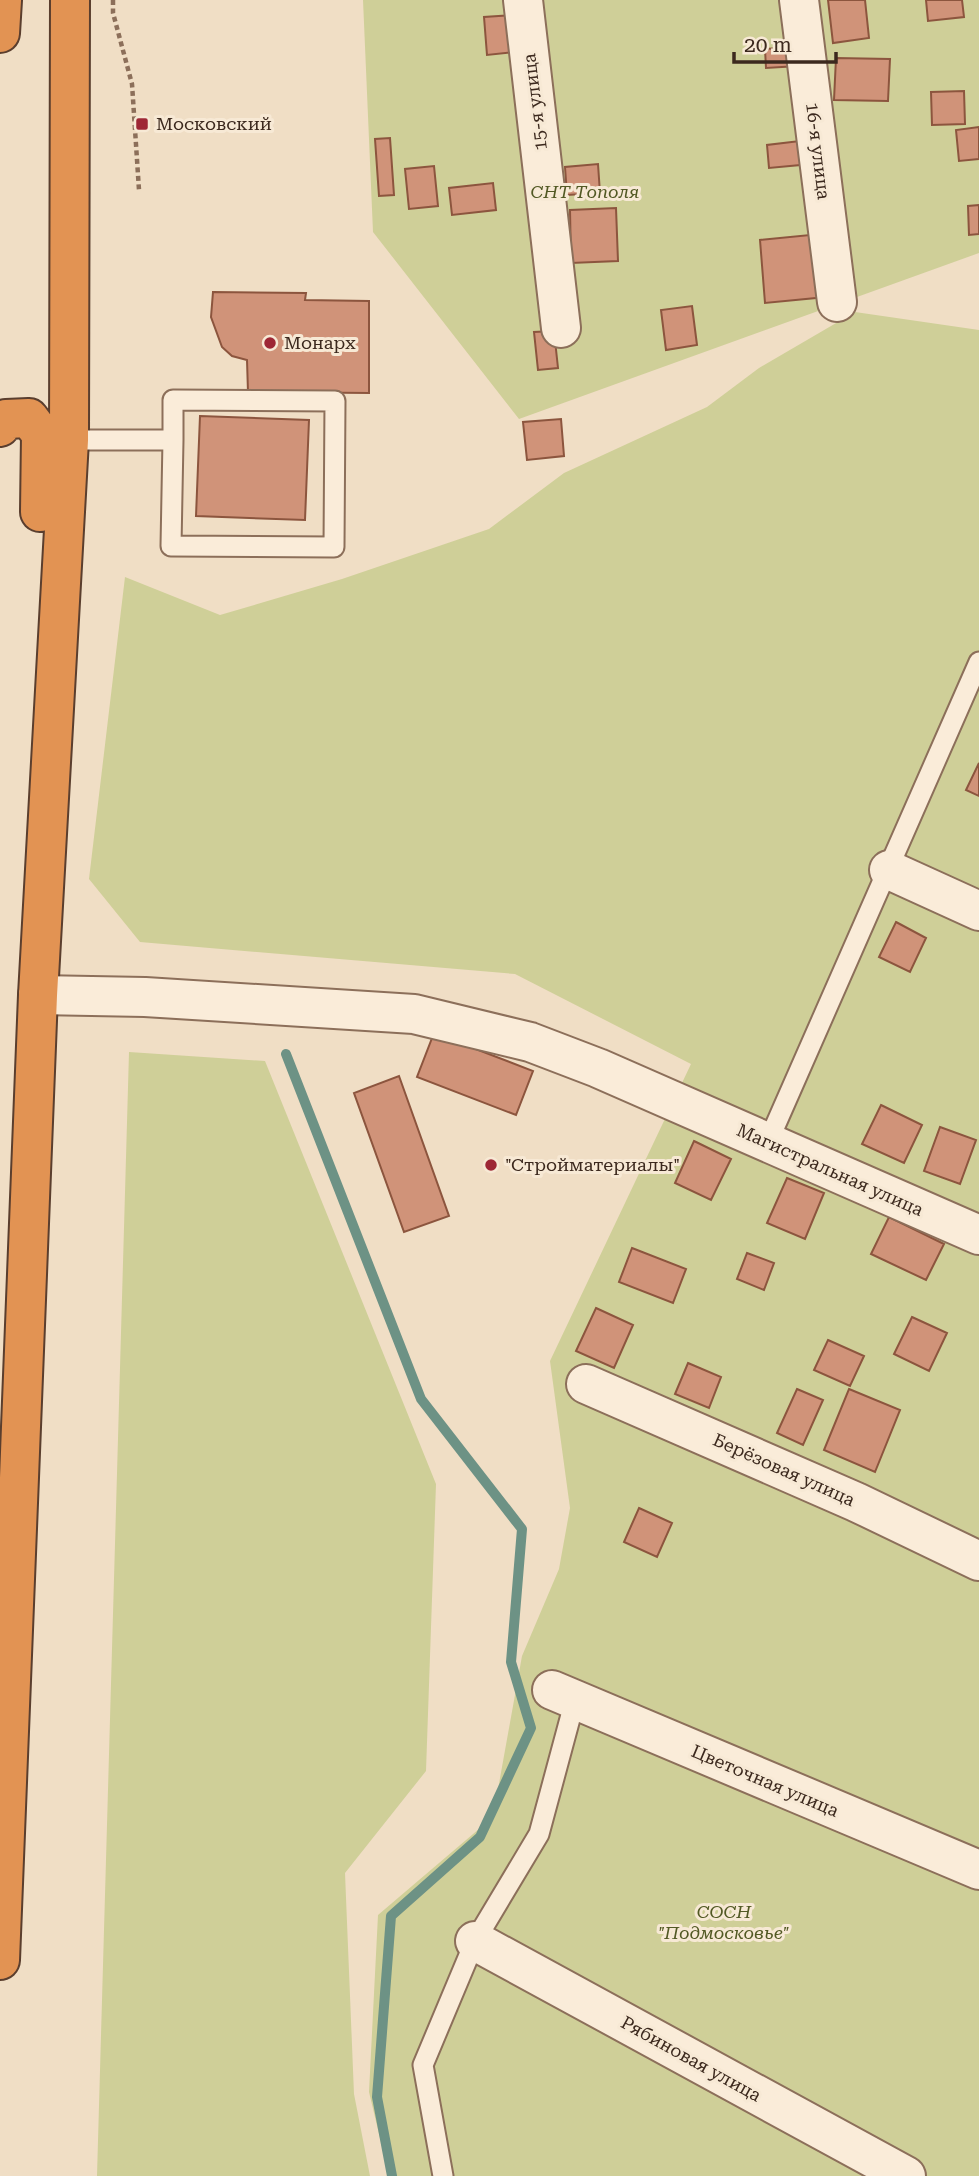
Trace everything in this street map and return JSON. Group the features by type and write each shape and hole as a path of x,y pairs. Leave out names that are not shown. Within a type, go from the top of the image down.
{"highway":[{"path":"0,33 2,0"},
{"path":"0,1960 38,995 69,440 70,0"},
{"path":"0,427 6,419 29,418 41,434 36,708 51,752"}],"street":[{"name":"15-я улица","path":"523,0 561,328"},
{"name":"16-я улица","path":"799,0 836,302"},
{"path":"889,870 979,911"},
{"name":"Магистральная улица","path":"38,995 145,997 414,1014 530,1042 681,1104 979,1235"},
{"name":"Берёзовая улица","path":"586,1384 856,1502 979,1561"},
{"name":"Цветочная улица","path":"564,1695 979,1870"},
{"name":"Рябиновая улица","path":"475,1941 906,2176"}],"lane":[{"path":"173,400 335,401 334,547 172,546 173,440 173,400"},
{"path":"69,440 173,440"},
{"path":"768,1142 979,662"},
{"path":"443,2176 422,2065 475,1941 539,1833 564,1695"}],"path":[{"path":"113,0 113,13 132,84 139,190"}],"green space":[{"name":"СНТ Тополя","path":"363,0 979,0 979,253 519,419 373,232"},
{"name":"СОСН \"Подмосковье\"","path":"855,312 979,330 979,2176 389,2176 369,2092 378,1915 493,1817 522,1656 559,1569 570,1508 550,1361 691,1064 515,974 140,942 89,879 125,577 220,615 342,579 489,529 564,473 707,407 759,368"},
{"path":"129,1052 265,1061 436,1484 426,1771 345,1873 354,2094 370,2176 97,2176"}],"building":[{"path":"828,0 865,0 869,38 833,43"},
{"path":"926,0 962,0 964,17 928,21"},
{"path":"512,15 515,52 487,55 484,17"},
{"path":"797,47 798,66 766,68 765,49"},
{"path":"836,58 890,59 888,101 834,100"},
{"path":"964,91 965,124 932,125 931,92"},
{"path":"979,127 979,159 959,161 956,130"},
{"path":"390,138 394,195 379,196 375,139"},
{"path":"808,140 811,164 769,168 767,145"},
{"path":"598,164 600,193 567,195 565,167"},
{"path":"434,166 438,206 409,209 405,169"},
{"path":"493,183 496,210 452,215 449,188"},
{"path":"979,205 979,234 969,235 968,206"},
{"path":"616,208 618,261 571,263 570,210"},
{"path":"820,234 826,297 765,303 760,240"},
{"path":"213,292 306,293 305,300 369,301 369,393 248,392 247,360 232,356 222,347 211,317"},
{"path":"692,306 697,345 666,350 661,310"},
{"path":"554,331 558,368 538,370 534,332"},
{"path":"200,416 309,420 305,520 196,516"},
{"path":"561,419 564,456 527,460 523,422"},
{"path":"979,763 979,796 966,790"},
{"path":"896,922 926,938 910,972 879,957"},
{"path":"434,1033 533,1071 516,1115 417,1077"},
{"path":"399,1076 449,1216 404,1232 354,1093"},
{"path":"881,1105 922,1125 904,1163 862,1144"},
{"path":"940,1127 976,1140 960,1184 924,1171"},
{"path":"694,1141 731,1159 711,1200 675,1183"},
{"path":"787,1178 824,1193 805,1239 767,1223"},
{"path":"889,1217 944,1244 926,1280 871,1254"},
{"path":"632,1248 686,1269 673,1303 619,1282"},
{"path":"747,1253 774,1263 764,1290 737,1279"},
{"path":"596,1308 633,1325 614,1368 576,1351"},
{"path":"912,1317 947,1333 929,1371 894,1354"},
{"path":"828,1340 864,1356 850,1386 814,1370"},
{"path":"688,1363 721,1377 709,1408 675,1394"},
{"path":"797,1389 823,1400 803,1445 777,1433"},
{"path":"849,1389 900,1410 875,1472 824,1450"},
{"path":"639,1508 672,1523 657,1557 624,1542"}],"waterway":[{"path":"286,1054 421,1399 522,1529 511,1662 531,1728 480,1837 391,1916 377,2097 392,2176"}],"place":[{"name":"Московский","path":"142,124"},
{"name":"Монарх","path":"270,343"},
{"name":"\"Стройматериалы\"","path":"491,1165"}]}
